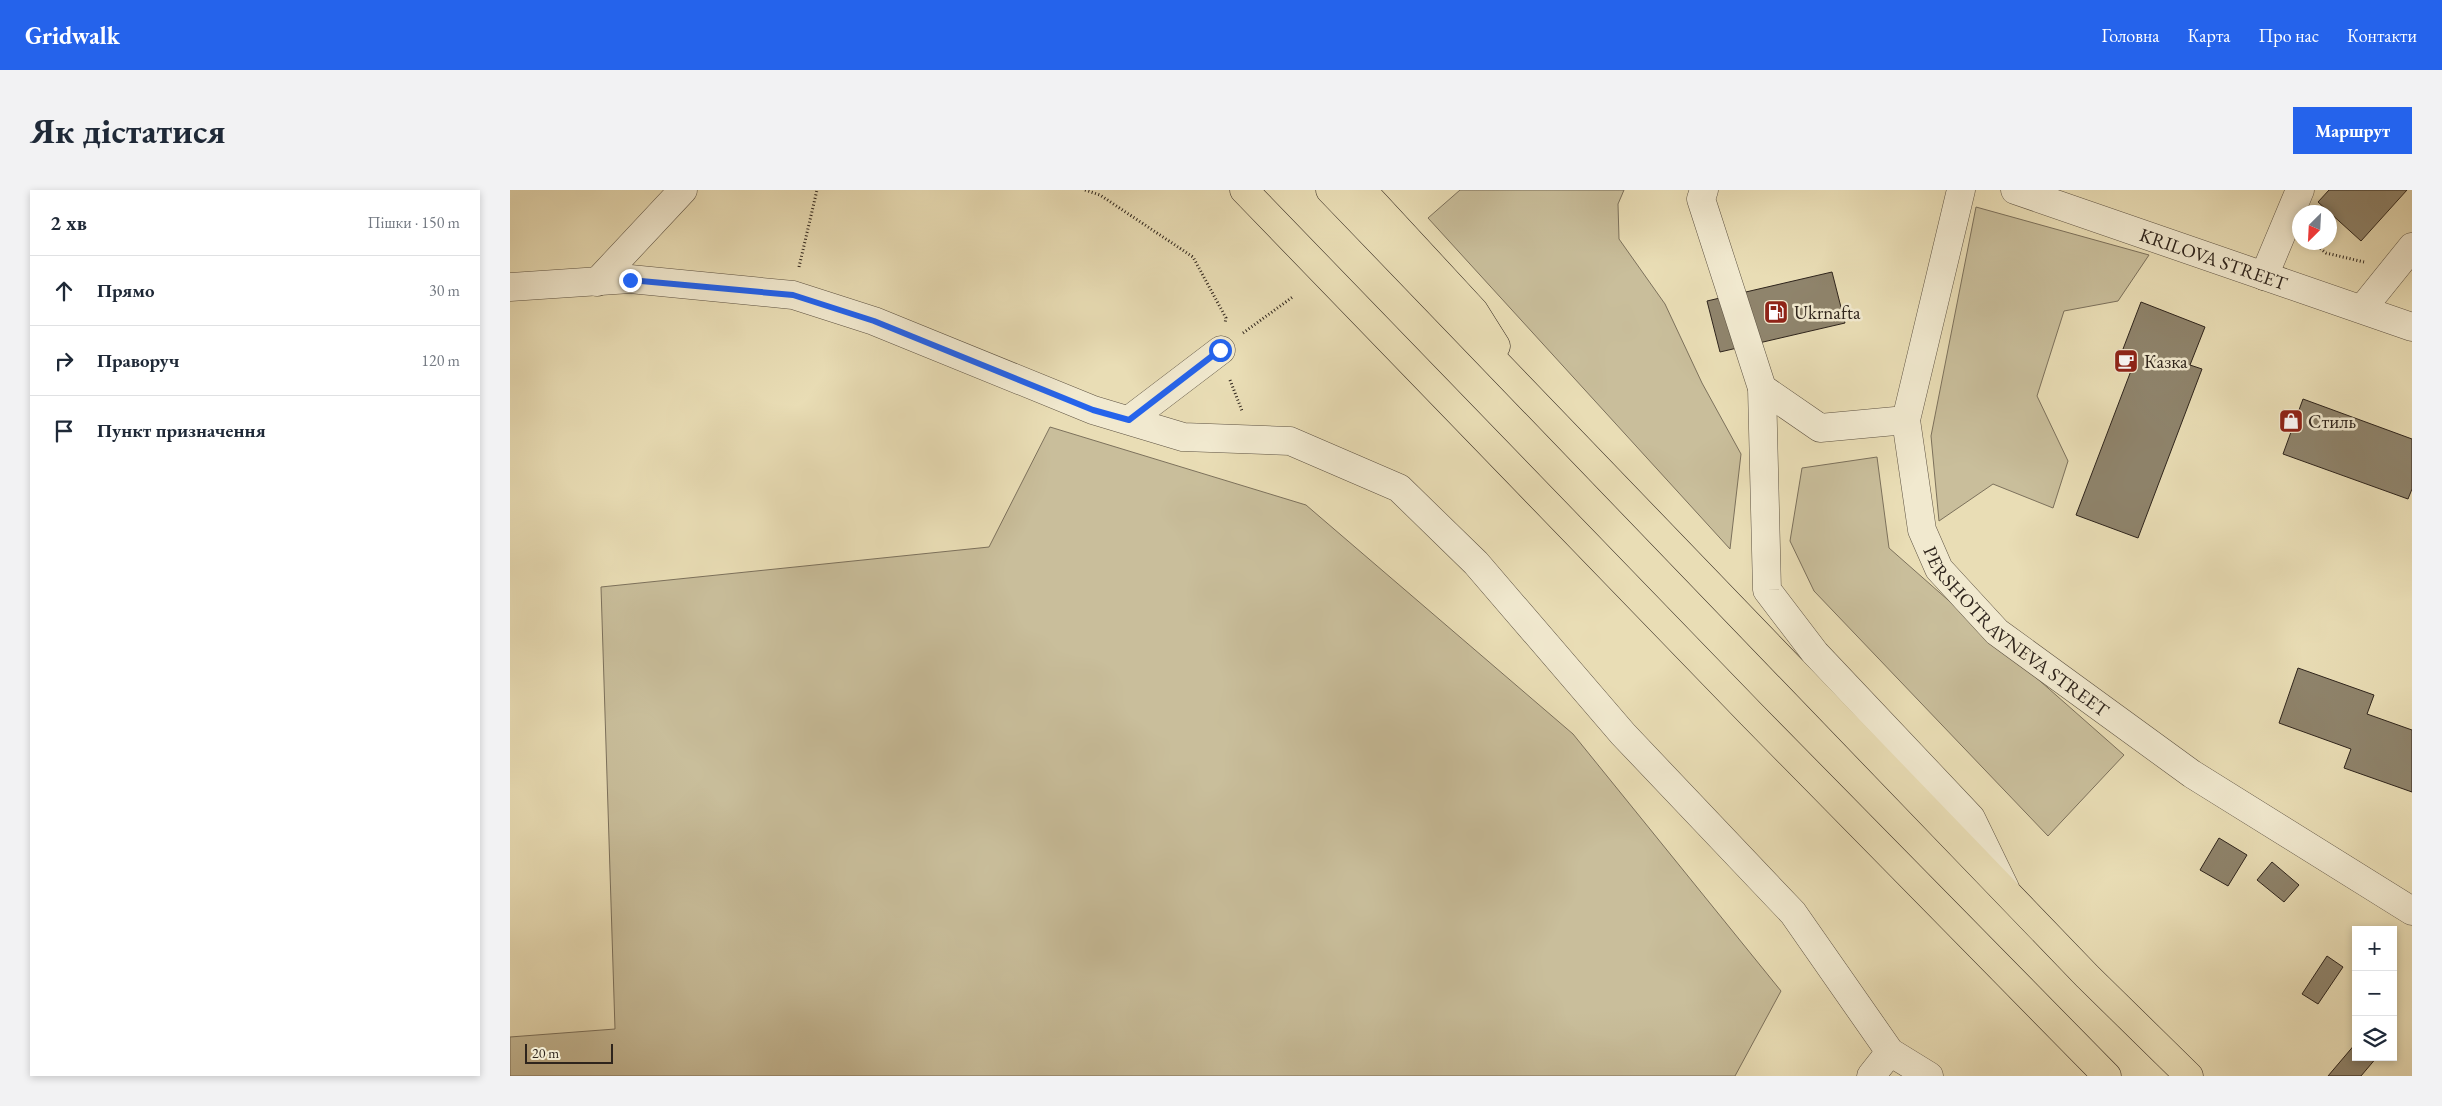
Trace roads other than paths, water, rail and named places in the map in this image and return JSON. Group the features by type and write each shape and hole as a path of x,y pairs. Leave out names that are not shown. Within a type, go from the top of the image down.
{"highway":[{"path":"1244,190 1754,716 2107,1076"},
{"path":"1330,190 2087,976 2189,1076"},
{"path":"1362,190 1474,311 1528,396"}],"street":[{"path":"597,282 683,190"},
{"path":"1704,190 1702,199 1762,388 1767,590 1815,653 1972,818 2008,894"},
{"name":"PERSHOTRAVNEVA STREET","path":"1960,190 1906,420 1922,530 1939,570 1997,632 2192,774 2412,911"},
{"name":"KRILOVA STREET","path":"2015,190 2412,326"},
{"path":"2264,276 2300,190"},
{"path":"2362,310 2412,247"},
{"path":"510,287 630,280 793,295 874,321 1093,410 1183,437 1290,441 1399,488 1476,563 1623,734 1793,913 1890,1052 1929,1076"},
{"path":"1129,420 1220,350"},
{"path":"1762,388 1820,428 1906,420"},
{"path":"1871,1076 1890,1052"}],"place":[{"name":"Ukrnafta","path":"1776,312"},
{"name":"Казка","path":"2126,361"},
{"name":"Стиль","path":"2291,421"}]}
